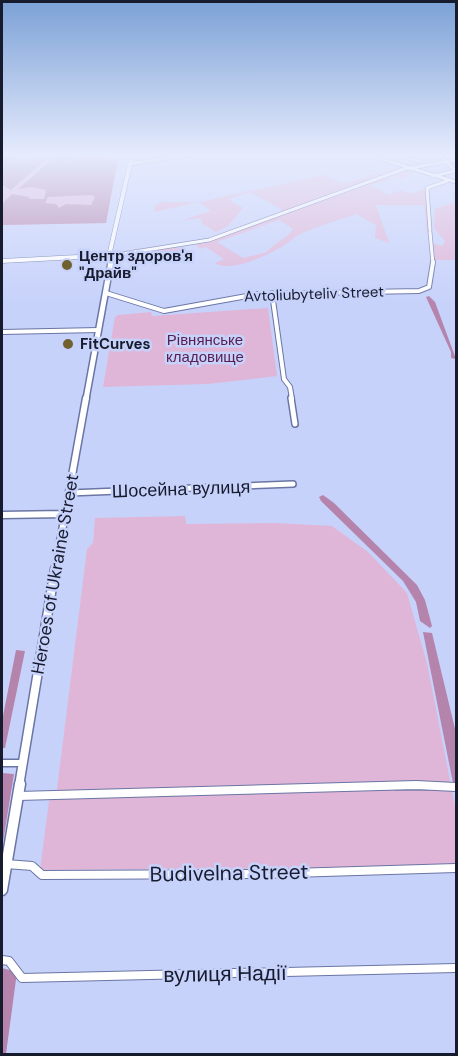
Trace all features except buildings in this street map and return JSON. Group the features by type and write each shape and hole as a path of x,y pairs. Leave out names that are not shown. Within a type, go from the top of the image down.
{"main road":[{"name":"Heroes of Ukraine Street","path":"2,890 65,514 122,204"},
{"path":"2,261 111,256"},
{"path":"2,515 65,514"}],"street":[{"path":"111,256 208,240 307,204"},
{"path":"419,291 429,287 433,256 426,204"},
{"name":"Avtoliubyteliv Street","path":"106,293 164,311 272,293 419,291"},
{"path":"272,293 284,378 291,387 295,424"},
{"path":"2,332 99,330"},
{"name":"Шосейна вулиця","path":"69,493 293,484"},
{"path":"2,763 22,763"},
{"path":"17,796 381,785 456,787"},
{"name":"Budivelna Street","path":"6,864 32,866 42,875 258,874 456,868"},
{"name":"вулиця Надії","path":"2,960 9,961 22,978 456,968"}],"green space":[{"path":"2,204 110,204 106,223 2,225"},
{"path":"156,204 188,204 155,212"},
{"path":"201,204 237,204 243,208 228,226 216,232 203,224 200,218 180,221 211,211"},
{"path":"272,204 305,204 281,213 281,209"},
{"path":"310,204 427,204 430,235 427,234 424,205 376,205 389,243 375,238 376,225 356,214 306,232 268,254 233,266 215,263 224,259 206,247 200,249 196,245","holes":["279,220 293,229 267,252 243,258 217,242"]},
{"path":"456,204 456,260 433,260 432,243 442,246 445,241 434,228 435,209"},
{"path":"177,245 180,249 179,254 159,259 130,261 139,260 140,252"},
{"name":"Рівнянське кладовище","path":"268,308 277,376 208,384 103,387 115,317 118,315 151,312 152,316"},
{"path":"185,516 186,524 275,523 332,526 368,552 407,593 427,663 456,811 456,864 326,868 40,870 49,801 56,797 87,549 93,543 95,518"}],"shaded area":[{"path":"2,204 56,204 59,208 66,204 109,204 106,223 2,225"},
{"path":"429,296 435,302 456,359 451,358 451,352 426,297"},
{"path":"323,495 334,503 417,585 425,600 432,626 430,628 420,621 416,602 403,581 321,501 319,497"},
{"path":"423,632 432,633 456,733 456,784 453,783"},
{"path":"16,650 25,651 5,748 2,748 2,721"},
{"path":"2,773 14,774 2,848"},
{"path":"2,968 17,972 6,1054 2,1054"}],"place":[{"name":"Центр здоров'я \"Драйв\"","path":"67,265"},
{"name":"FitCurves","path":"68,344"}]}
